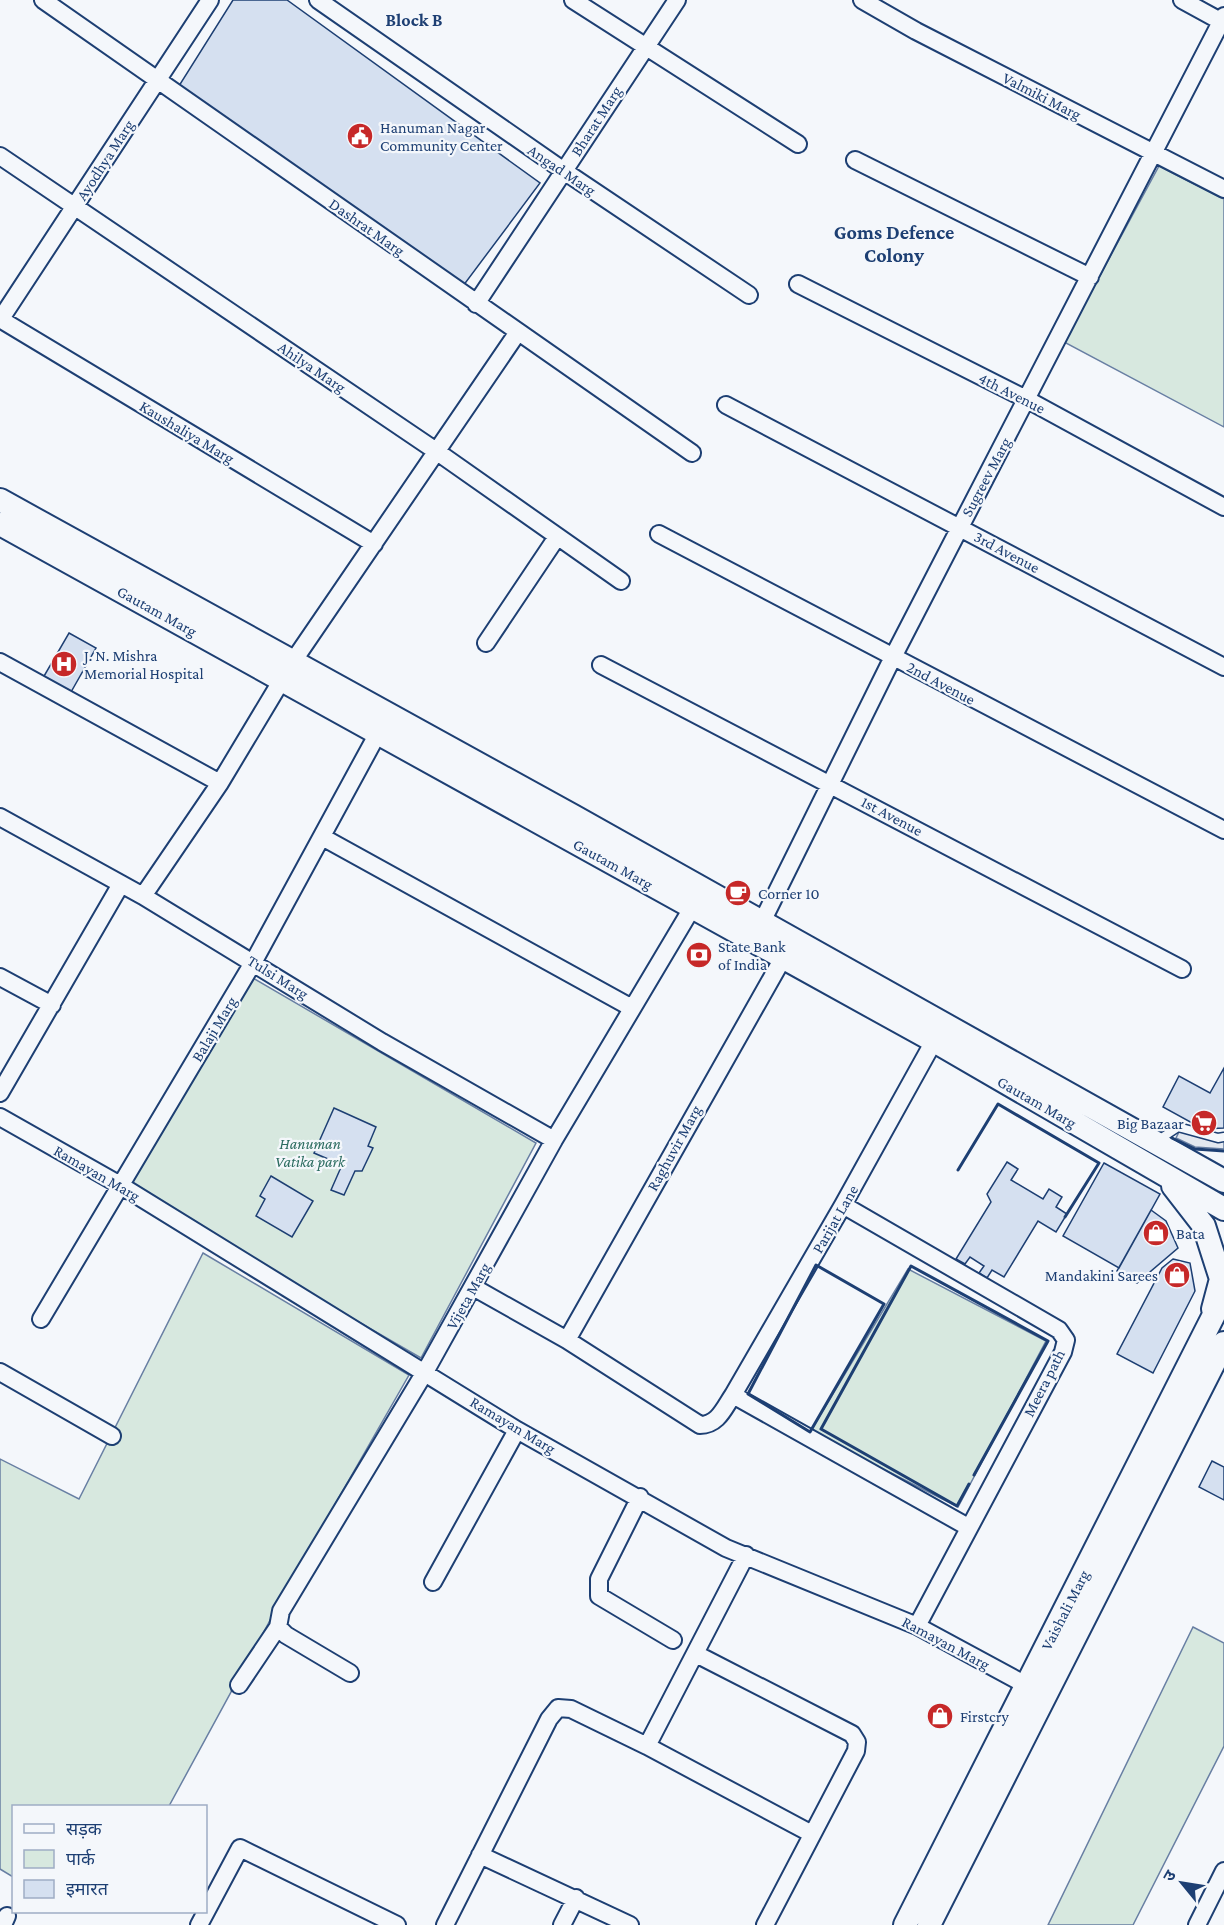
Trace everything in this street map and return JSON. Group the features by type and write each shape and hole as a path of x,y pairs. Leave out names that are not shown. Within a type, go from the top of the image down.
{"street":[{"name":"Dashrat Marg","path":"43,0 692,453"},
{"name":"Ayodhya Marg","path":"0,320 210,0"},
{"name":"Angad Marg","path":"318,0 749,296"},
{"path":"573,0 798,144"},
{"name":"Bharat Marg","path":"476,304 677,0"},
{"name":"Valmiki Marg","path":"862,0 927,37 1224,189"},
{"path":"1182,0 1223,20"},
{"name":"Sugreev Marg","path":"758,932 893,657 1223,20"},
{"name":"Ahilya Marg","path":"0,156 436,451 621,581"},
{"path":"855,160 1090,277"},
{"name":"4th Avenue","path":"798,285 1026,399 1224,507"},
{"name":"Kaushaliya Marg","path":"0,320 374,544"},
{"path":"143,896 220,783 287,671 518,332"},
{"name":"3rd Avenue","path":"726,405 1224,667"},
{"name":"Gautam Marg","path":"0,500 287,671 758,932 1224,1181"},
{"name":"Gautam Marg","path":"0,524 287,671 378,733 697,898"},
{"name":"2nd Avenue","path":"660,534 1224,830"},
{"path":"486,643 558,537"},
{"path":"0,662 220,783"},
{"name":"1st Avenue","path":"601,665 1182,969"},
{"name":"Balaji Marg","path":"41,1319 254,961 324,838 378,733"},
{"name":"Tulsi Marg","path":"0,817 143,896 254,961 382,1042 554,1140"},
{"path":"324,838 632,1008"},
{"path":"0,1093 121,884"},
{"name":"Vijeta Marg","path":"238,1685 278,1627 282,1611 425,1372 554,1140 697,898"},
{"name":"Gautam Marg","path":"758,932 783,958 934,1041 1224,1209"},
{"name":"Raghuvir Marg","path":"567,1340 783,958"},
{"path":"0,977 52,1005"},
{"name":"Parijat Lane","path":"567,1340 700,1425 709,1425 718,1419 843,1205 934,1041"},
{"name":"Ramayan Marg","path":"0,1117 120,1185 517,1430 640,1497 726,1548 917,1626 1036,1691"},
{"path":"1180,1157 1224,1165"},
{"path":"1167,1178 1204,1226 1221,1279 1215,1344"},
{"name":"Meera path","path":"843,1205 1059,1330 1066,1340 1063,1352 917,1626"},
{"path":"473,1287 567,1340"},
{"name":"Vaishali Marg","path":"905,1925 1036,1691 1215,1344 1224,1295"},
{"path":"0,1372 112,1436"},
{"path":"733,1395 968,1527"},
{"path":"433,1582 517,1430"},
{"path":"640,1497 599,1580 599,1596 673,1640"},
{"path":"647,1746 746,1555"},
{"path":"278,1627 286,1635 350,1672"},
{"path":"696,1654 852,1734 857,1742 856,1751 765,1925"},
{"name":"Vaishali Marg","path":"929,1925 1036,1691"},
{"path":"445,1925 549,1719 558,1708 572,1708 812,1834"},
{"path":"207,1910 240,1848 397,1925"},
{"path":"480,1855 630,1925"},
{"path":"1197,1925 1224,1871"},
{"path":"562,1925 576,1898"}],"lane":[{"path":"1154,1143 1178,1127 1218,1138 1224,1137"}],"green space":[{"path":"1159,166 1224,199 1224,427 1064,342"},
{"name":"Hanuman Vatika park","path":"253,978 536,1143 421,1358 127,1188"},
{"path":"203,1253 409,1375 298,1569 170,1805 12,1805 12,1876 0,1869 0,1459 79,1499"},
{"path":"908,1269 1046,1341 958,1507 810,1432"},
{"path":"1193,1627 1224,1643 1224,1746 1133,1925 1048,1925"}],"shaded area":[{"path":"1180,1130 1224,1138 1224,1149 1195,1147 1176,1138"}],"building":[{"name":"Hanuman Nagar Community Center","path":"233,0 287,0 540,183 463,286 177,89"},
{"path":"69,633 96,648 67,699 40,683"},
{"path":"1224,1068 1224,1128 1203,1129 1163,1107 1179,1076 1210,1093"},
{"path":"334,1108 376,1127 368,1146 373,1148 362,1171 355,1171 344,1195 331,1190 342,1165 314,1153"},
{"path":"1007,1162 1018,1169 1011,1180 1043,1199 1049,1189 1062,1197 1056,1207 1067,1214 1056,1232 1038,1221 1004,1277 992,1270 987,1278 979,1273 984,1266 970,1257 965,1264 956,1259 991,1202 987,1194"},
{"path":"1104,1163 1160,1194 1119,1268 1063,1236"},
{"path":"271,1176 313,1201 292,1237 256,1216 265,1199 260,1196"},
{"path":"1151,1210 1166,1221 1178,1248 1137,1283 1117,1271"},
{"path":"1173,1259 1190,1263 1195,1291 1153,1373 1117,1354 1162,1268"},
{"path":"1212,1461 1224,1467 1224,1500 1199,1487"}],"wall":[{"path":"958,1170 998,1104 1099,1163 1065,1217"},
{"path":"1172,1138 1195,1149 1224,1151"},
{"path":"816,1265 884,1304 810,1432 748,1394 816,1265"},
{"path":"969,1484 957,1506 821,1429 911,1266 1048,1341 974,1475"}],"place":[{"name":"Hanuman Nagar Community Center","path":"360,136"},
{"name":"J. N. Mishra Memorial Hospital","path":"64,664"},
{"name":"Corner 10","path":"738,893"},
{"name":"State Bank of India","path":"699,955"},
{"name":"Big Bazaar","path":"1204,1123"},
{"name":"Bata","path":"1156,1233"},
{"name":"Mandakini Sarees","path":"1177,1275"},
{"name":"Firstcry","path":"940,1716"}],"district":[{"name":"Block B","path":"414,20"},
{"name":"Goms Defence Colony","path":"894,244"}]}
